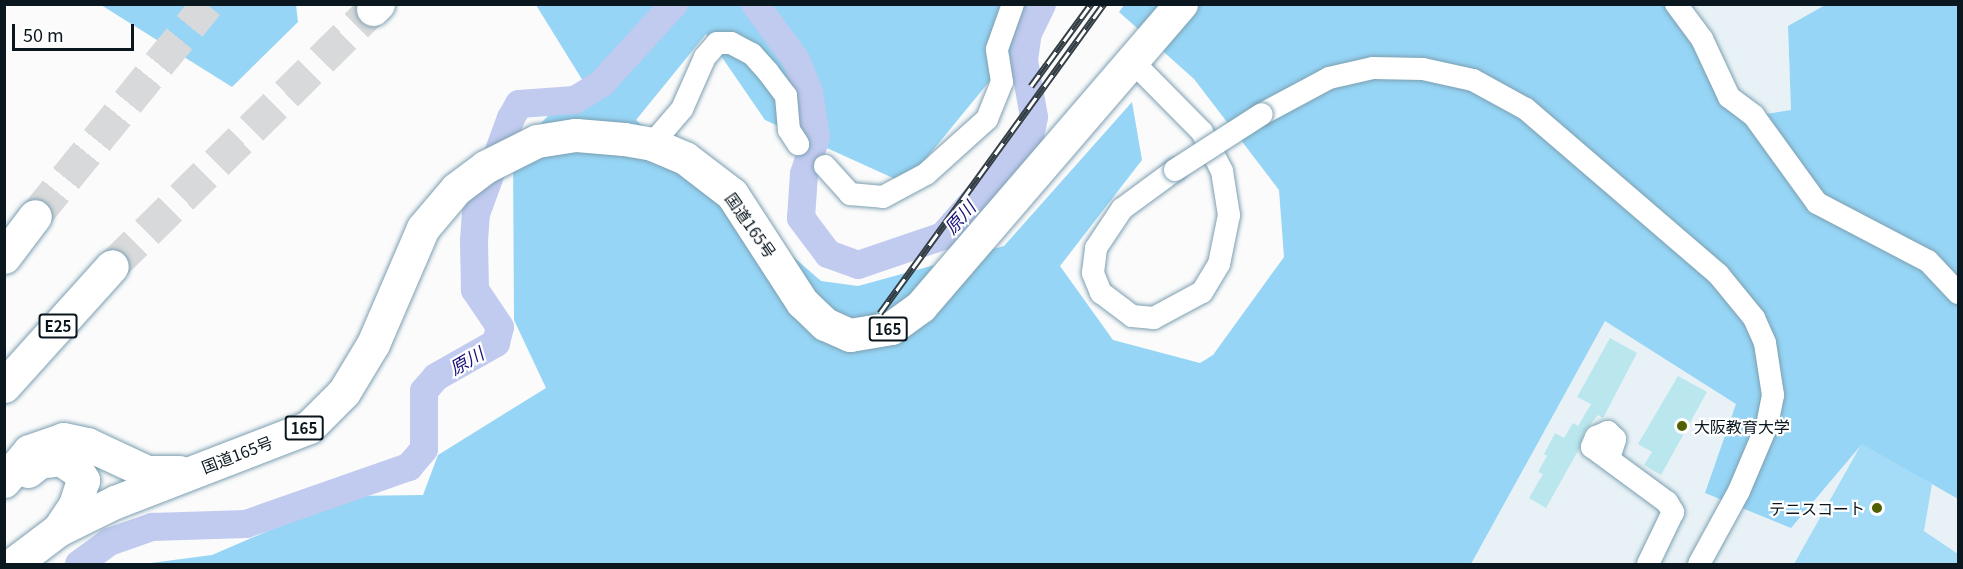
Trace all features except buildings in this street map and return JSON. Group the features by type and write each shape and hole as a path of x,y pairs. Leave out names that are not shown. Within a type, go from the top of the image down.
{"highway":[{"name":"国道165号","path":"13,564 58,530 115,502 309,427 344,393 373,344 423,228 456,189 485,167 537,141 576,135 652,144 685,158 732,194 802,302 825,324 850,335 891,328 921,306 1134,63 1181,4"},
{"path":"4,257 35,216"},
{"name":"E25","path":"4,386 112,266"},
{"path":"4,482 29,451 52,440 81,443 110,458 147,472 190,472"},
{"path":"4,500 28,472 50,458 69,463 83,480 115,502 119,482 110,458"},
{"path":"58,530 75,505 83,480"}],"street":[{"path":"825,166 850,194 883,197 926,174 987,119 1002,82 997,49 1013,4"},
{"path":"1676,4 1702,39 1729,97 1754,116 1817,203 1928,261 1959,293"},
{"path":"652,144 682,109 705,57 717,43 732,43 752,54 786,96 789,130 798,144"},
{"path":"1134,63 1202,132 1222,171 1229,215 1219,264 1202,292 1154,318 1132,316 1101,293 1093,273 1096,248 1122,209 1175,170 1262,114 1329,78 1373,68 1424,69 1473,80 1526,109 1718,274 1754,318 1766,343 1773,394 1767,425 1739,491 1699,564"},
{"path":"1609,458 1667,502 1673,512 1648,564"}],"shaded area":[{"path":"101,5 296,5 298,22 232,87"},
{"path":"536,5 1052,5 901,189 893,178 765,120 706,34 636,120 821,281 858,286 1004,246 1132,102 1142,160 1060,266 1113,340 1200,363 1213,355 1284,257 1279,190 1194,79 1119,12 1124,5 1676,5 1754,116 1791,110 1788,26 1825,5 1958,5 1958,499 1862,444 1791,528 1705,493 1736,404 1605,321 1471,564 143,564 212,555 349,496 423,495 438,455 546,388 514,320 513,151 583,81"},
{"path":"1676,5 1825,5 1788,26 1791,110 1754,116"},
{"name":"大阪教育大学","path":"1605,320 1862,443 1958,499 1958,564 1471,564"},
{"name":"テニスコート","path":"1862,443 1932,484 1924,531 1958,554 1958,564 1794,564"}],"waterway":[{"name":"原川","path":"79,564 109,542 152,527 246,524 409,467 424,449 424,391 436,377 496,343 500,327 475,290 476,214 511,118 519,104 575,100 602,83 674,4"},
{"name":"原川","path":"755,4 796,60 809,92 816,137 804,174 801,218 828,254 858,265 943,236 1030,136 1034,117 1024,60 1028,33 1042,4"}],"tunnel":[{"path":"35,216 207,4"},
{"path":"112,266 373,9"}],"railway":[{"path":"1031,86 1091,4"},
{"path":"880,313 1104,4"}],"place":[{"name":"大阪教育大学","path":"1682,426"},
{"name":"テニスコート","path":"1877,508"}]}
